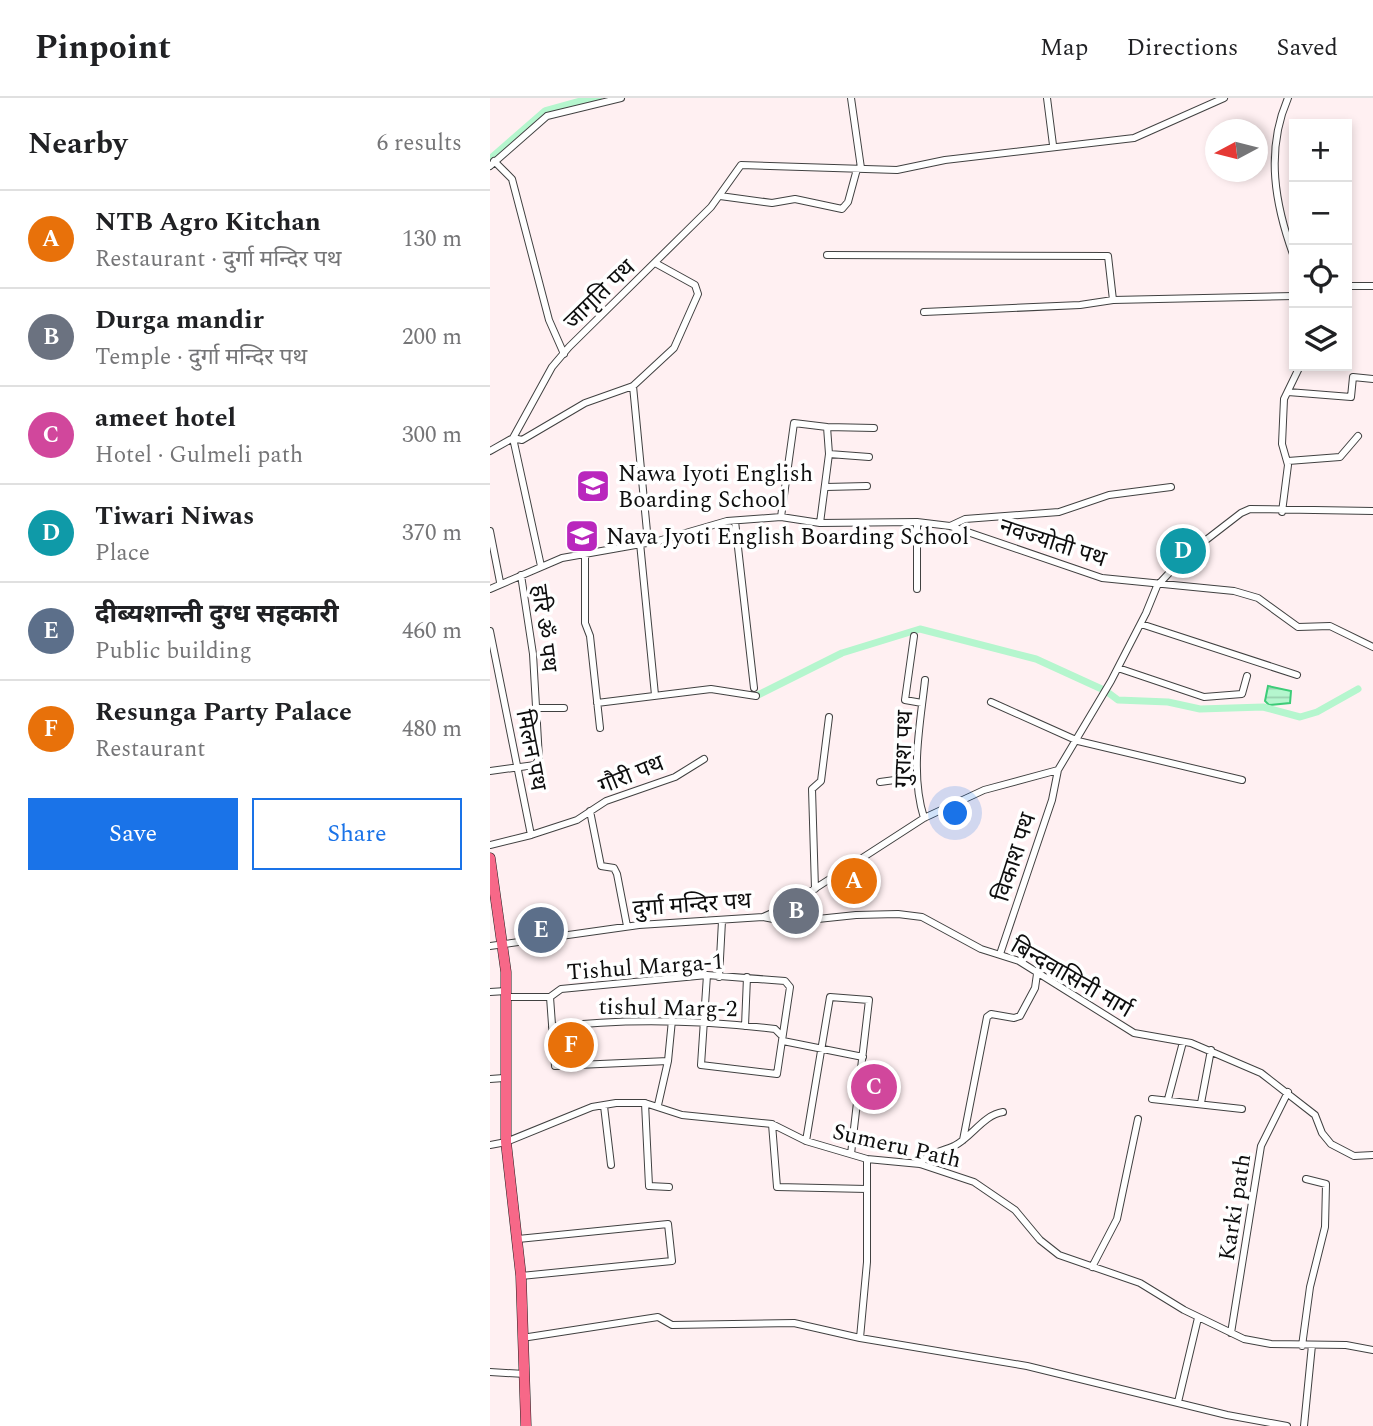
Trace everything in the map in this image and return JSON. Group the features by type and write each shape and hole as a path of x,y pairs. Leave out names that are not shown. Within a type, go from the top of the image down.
{"main road":[{"path":"490,858 503,945 506,994 506,1142 521,1276 526,1426"}],"street":[{"path":"564,354 549,320 512,179 492,163 547,116 621,98"},
{"path":"720,197 772,203 796,199 842,209 848,202 859,168 851,98"},
{"path":"1047,98 1053,145"},
{"path":"859,168 897,170 945,160 1053,145 1134,138 1224,98"},
{"path":"1288,98 1279,124 1275,184 1277,205 1290,245"},
{"name":"जागृति पथ","path":"513,438 552,368 605,309 657,264 720,197 741,165 859,168"},
{"path":"827,255 1108,257 1113,300"},
{"path":"490,451 513,438 522,440 585,403 633,386 674,348 698,294 695,285 657,264"},
{"path":"1352,286 1373,286"},
{"path":"924,312 1113,300 1289,296"},
{"path":"1282,512 1288,461 1282,444 1284,399 1298,371"},
{"path":"1288,392 1351,397 1353,377 1373,379"},
{"path":"633,386 648,542"},
{"path":"781,517 794,423 827,428 874,428"},
{"path":"820,523 829,454 827,428"},
{"path":"1288,461 1340,457 1358,436"},
{"path":"513,438 541,566"},
{"path":"829,454 869,457"},
{"path":"826,487 867,486"},
{"path":"950,526 965,519 1059,512 1109,495 1171,487"},
{"path":"1058,770 1078,741 1118,668 1157,586 1185,557 1241,513 1250,509 1282,512 1373,510"},
{"name":"नवज्योती पथ","path":"490,589 500,582 541,566 585,553 648,542 735,521 781,517 820,523 917,522 950,526 1097,578 1157,586 1220,589 1258,598 1298,627 1330,626 1373,647"},
{"path":"597,703 711,689 755,692 735,521"},
{"path":"917,522 917,589"},
{"path":"490,531 500,582"},
{"path":"640,543 655,695"},
{"path":"585,553 584,623 590,636 600,728"},
{"name":"हरि ॐ पथ","path":"518,766 535,765 539,759 533,654 521,575"},
{"path":"1141,624 1297,675"},
{"name":"मिलन पथ","path":"490,631 531,835"},
{"path":"914,636 905,700 922,703"},
{"path":"1118,668 1204,697 1242,694 1247,676"},
{"name":"गुराश पथ","path":"924,818 917,777 925,680"},
{"path":"991,702 1078,741 1242,780"},
{"path":"536,708 564,708"},
{"path":"815,890 812,789 821,781 828,717"},
{"name":"गौरी पथ","path":"531,835 577,820 606,801 675,777 704,759"},
{"path":"490,771 518,766"},
{"name":"दुर्गा मन्दिर पथ","path":"490,946 627,926 763,917 815,890 924,818 985,790 1058,770"},
{"name":"विकाश पथ","path":"1000,954 1052,800 1058,770"},
{"path":"880,782 917,777"},
{"path":"590,811 601,866 614,868 617,874 627,926"},
{"path":"490,845 531,835"},
{"name":"बिन्दवासिनी मार्ग","path":"763,917 789,922 856,915 911,915 932,922 981,948 1020,961 1134,1033 1211,1050 1261,1073 1288,1091 1315,1115 1322,1133 1331,1144 1354,1156 1373,1155"},
{"path":"719,977 722,920"},
{"path":"963,1140 987,1017 990,1014 1014,1018 1020,1016 1035,988 1037,974"},
{"path":"707,975 706,1023 701,1065 777,1073 782,1038"},
{"name":"Tishul Marga-1","path":"490,992 550,997 561,989 707,975 785,981 790,987 782,1038"},
{"path":"745,1026 747,977"},
{"path":"550,997 555,1066 667,1060"},
{"path":"806,1141 831,997 869,1000 851,1154"},
{"name":"tishul Marg-2","path":"552,1027 611,1020 671,1020 745,1026 775,1030 782,1038 863,1057"},
{"path":"657,1105 667,1060 671,1020"},
{"path":"1168,1099 1183,1042"},
{"path":"1201,1103 1211,1050"},
{"path":"490,1079 504,1078"},
{"name":"Karki path","path":"1231,1333 1261,1146 1288,1091"},
{"path":"1152,1099 1242,1109"},
{"path":"645,1103 649,1186 670,1187"},
{"name":"Sumeru Path","path":"490,1145 506,1142 592,1107 604,1106 645,1103 682,1115 772,1124 806,1141 867,1159 920,1164 988,1190 1015,1210 1049,1248 1074,1262 1140,1283 1198,1318 1231,1333 1263,1343 1346,1345 1373,1350"},
{"path":"604,1106 611,1165"},
{"path":"920,1164 926,1157 963,1140 990,1115 1003,1112"},
{"path":"1092,1267 1117,1219 1138,1119"},
{"path":"772,1124 777,1187 867,1189"},
{"path":"860,1338 867,1262 864,1200 867,1189 867,1159"},
{"path":"1302,1346 1308,1301 1325,1227 1326,1184 1306,1179"},
{"path":"518,1239 668,1224 672,1261 521,1276"},
{"path":"522,1338 658,1317 671,1325 785,1322 860,1338 1027,1366 1287,1426"},
{"path":"1178,1402 1198,1318"},
{"path":"1304,1426 1312,1345"},
{"path":"490,1372 525,1374"}],"shaded area":[{"path":"1268,686 1291,691 1290,703 1269,705 1265,701"}],"waterway":[{"path":"490,161 546,112 597,98"},
{"path":"756,696 842,653 920,629 1036,659 1106,691 1118,700 1168,702 1200,709 1263,707 1300,717 1317,712 1358,689"}],"place":[{"name":"Nawa Iyoti English Boarding School","path":"593,486"},
{"name":"Nava Jyoti English Boarding School","path":"582,536"},
{"name":"Tiwari Niwas","path":"1183,551"},
{"name":"NTB Agro Kitchan","path":"854,881"},
{"name":"Durga mandir","path":"796,911"},
{"name":"दीब्यशान्ती दुग्ध सहकारी","path":"541,930"},
{"name":"Resunga Party Palace","path":"571,1045"},
{"name":"ameet hotel","path":"874,1087"}]}
